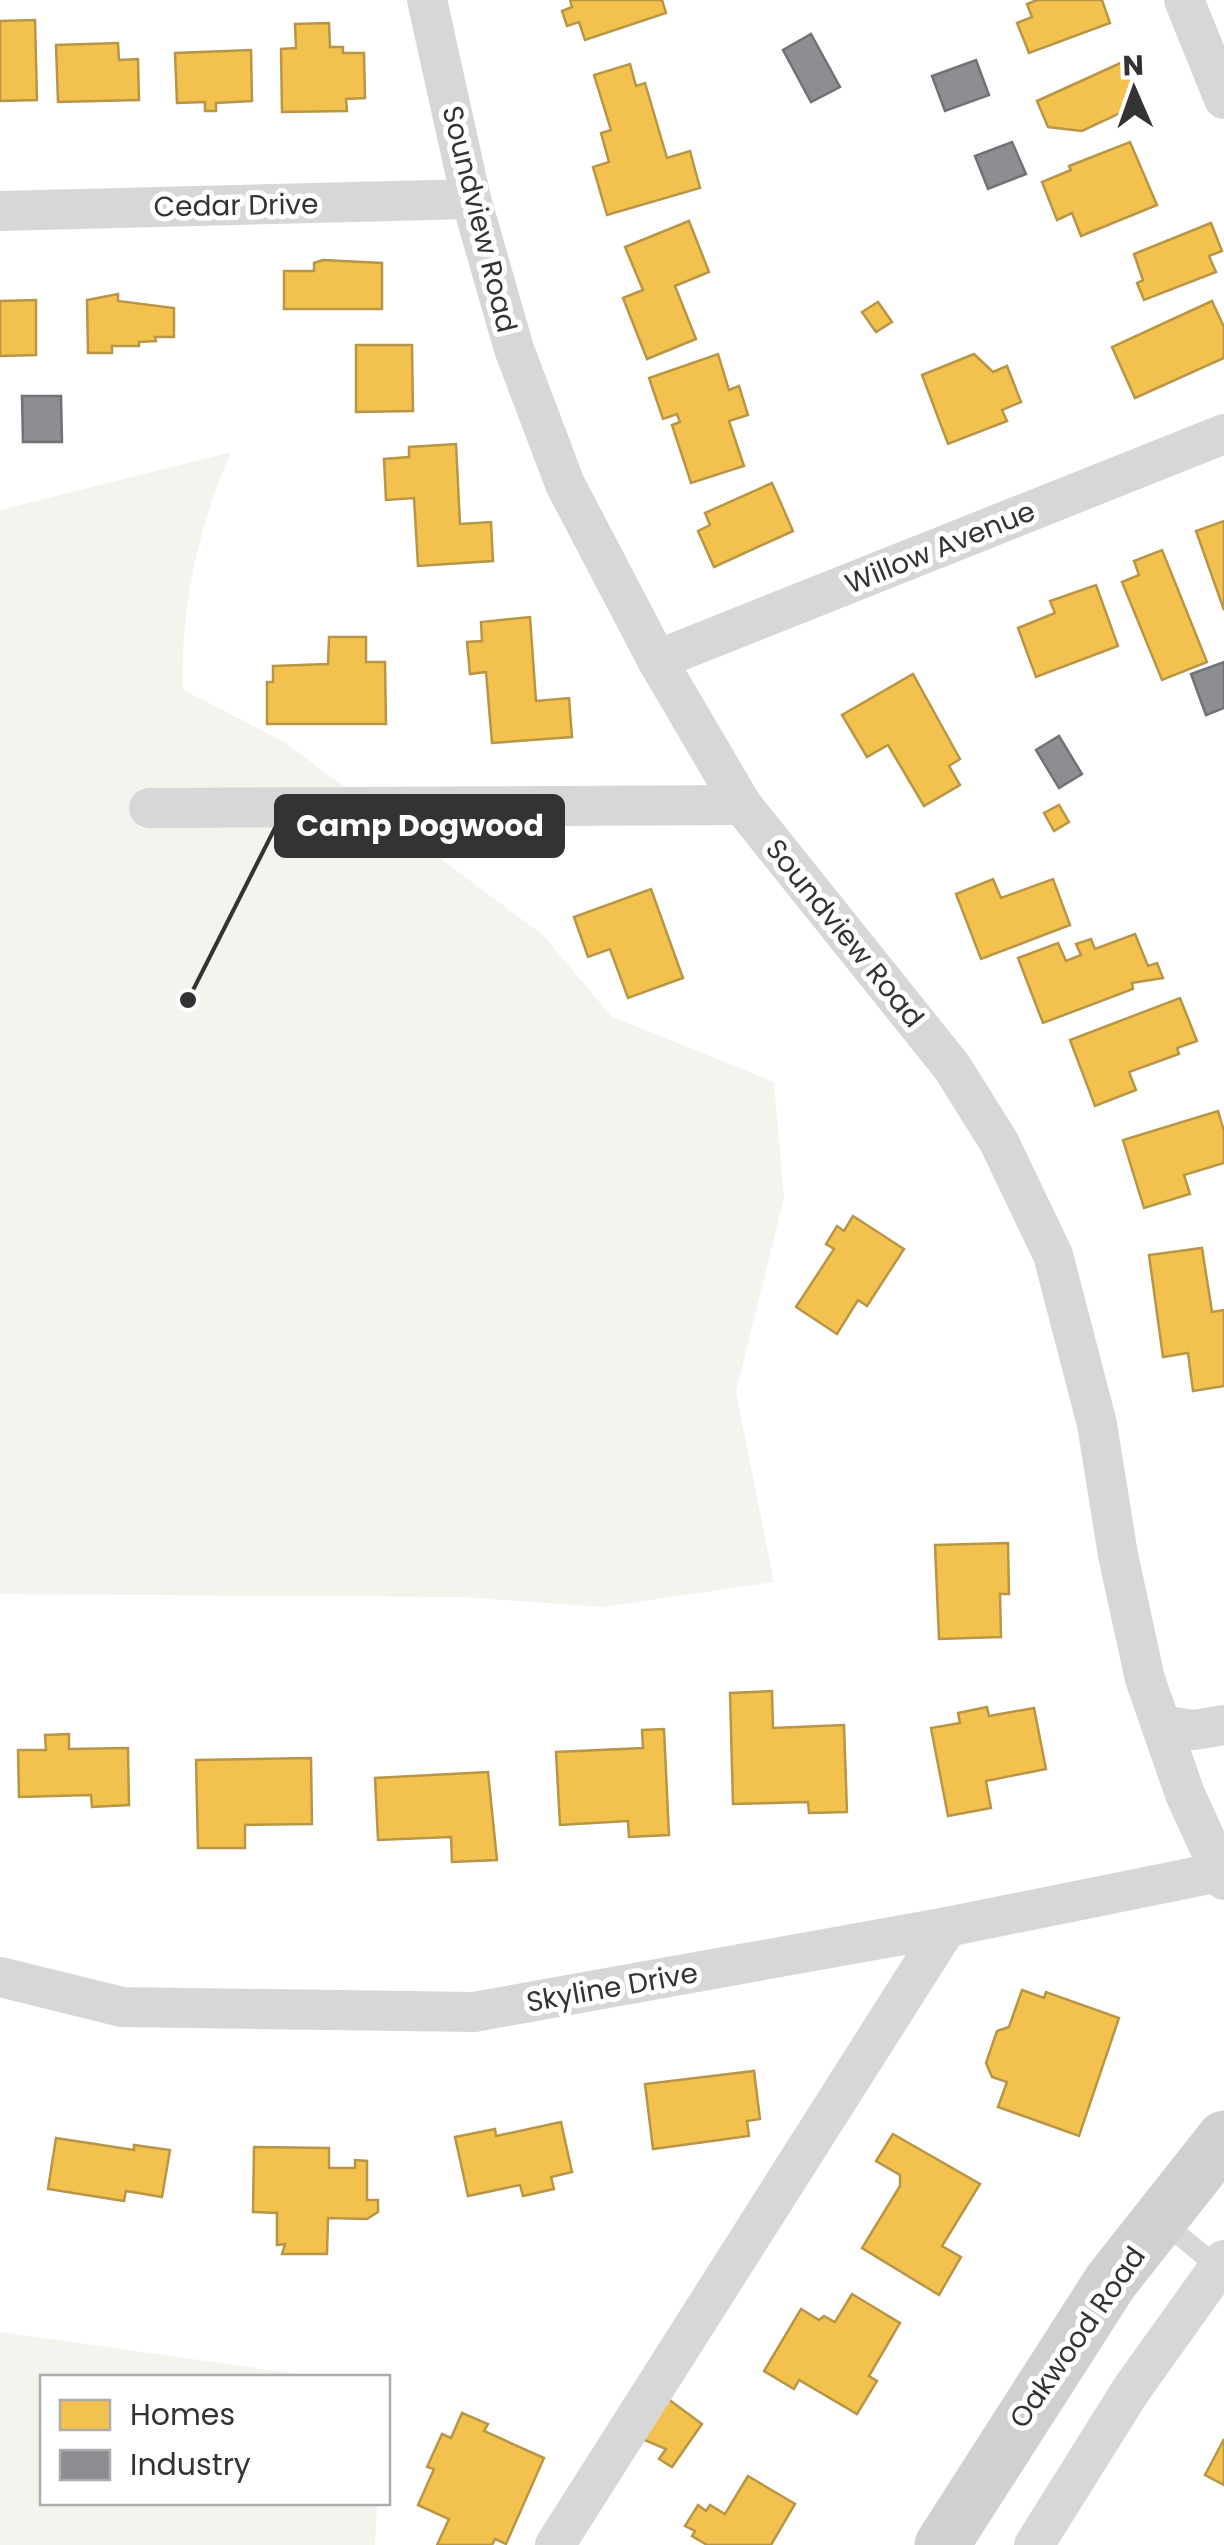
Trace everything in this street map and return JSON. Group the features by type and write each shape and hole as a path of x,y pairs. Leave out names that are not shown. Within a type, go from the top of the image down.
{"main road":[{"name":"Oakwood Road","path":"942,2545 1100,2297 1224,2138"}],"street":[{"name":"Soundview Road","path":"426,0 471,199 514,349 564,484 657,660 742,805 952,1067 999,1142 1053,1254 1097,1424 1118,1555 1145,1679 1223,1875"},
{"path":"1184,0 1224,99"},
{"name":"Cedar Drive","path":"0,211 471,199"},
{"name":"Willow Avenue","path":"657,660 1224,434"},
{"path":"149,808 742,805"},
{"path":"1161,1726 1194,1730 1224,1725"},
{"name":"Skyline Drive","path":"0,1977 122,2006 474,2012 1223,1875"},
{"path":"556,2545 946,1927"},
{"path":"1034,2545 1131,2390 1221,2264"}],"lane":[{"path":"1160,2220 1221,2264"}],"shaded area":[{"path":"231,452 209,509 194,569 185,629 183,690 283,741 543,935 612,1017 774,1082 784,1198 736,1392 774,1582 603,1607 462,1597 0,1594 0,510"},
{"path":"0,2332 305,2375 40,2375 40,2505 377,2505 375,2545 0,2545"}],"building: Homes":[{"path":"570,0 662,0 666,13 585,40 579,22 567,26 562,11 572,7"},
{"path":"1037,0 1102,0 1110,23 1029,53 1017,23 1032,17 1027,4"},
{"path":"35,20 37,100 0,101 0,21"},
{"path":"329,23 330,47 343,47 343,53 364,53 365,98 346,99 347,111 282,112 281,49 296,48 295,24"},
{"path":"118,43 119,60 138,59 139,100 58,102 56,45"},
{"path":"251,50 252,101 216,103 216,111 205,111 205,102 177,103 175,53"},
{"path":"1125,61 1144,102 1082,131 1048,127 1037,101"},
{"path":"630,64 636,86 645,83 667,158 690,151 700,188 607,215 593,167 609,162 601,133 611,130 594,75"},
{"path":"1130,142 1157,205 1081,236 1072,213 1057,220 1042,182 1071,170 1069,166"},
{"path":"689,221 709,272 675,286 696,339 647,359 623,298 643,290 625,247"},
{"path":"1211,223 1222,251 1209,256 1216,272 1144,300 1137,283 1143,280 1134,254"},
{"path":"314,263 382,263 382,309 284,309 284,271 314,271"},
{"path":"118,294 118,301 174,308 174,337 155,337 156,341 139,342 139,346 112,346 112,353 88,353 87,300"},
{"path":"36,300 36,355 0,356 0,301"},
{"path":"1212,301 1224,327 1224,358 1135,398 1112,347"},
{"path":"878,302 892,322 876,332 862,312"},
{"path":"356,345 412,345 413,411 356,412"},
{"path":"718,354 729,390 739,386 748,415 729,421 744,466 691,483 672,425 680,422 677,414 663,419 649,378"},
{"path":"974,354 993,372 1007,366 1021,402 1002,410 1007,421 948,444 922,375"},
{"path":"456,444 460,524 491,522 493,561 418,566 414,498 386,500 384,459 409,457 409,447"},
{"path":"772,483 793,531 714,567 698,531 710,525 705,513"},
{"path":"1224,521 1224,610 1196,531"},
{"path":"1162,550 1207,662 1162,680 1122,582 1139,575 1134,561"},
{"path":"1096,585 1118,646 1036,677 1018,628 1055,613 1050,601"},
{"path":"530,617 536,701 569,698 572,737 492,743 486,672 470,674 467,642 482,641 481,622"},
{"path":"329,637 366,637 366,662 385,662 386,724 267,724 267,682 273,682 273,666 328,664"},
{"path":"913,674 960,759 949,766 960,785 924,806 888,745 867,757 842,715"},
{"path":"1059,805 1069,822 1054,831 1044,813"},
{"path":"993,879 1001,898 1053,879 1070,925 981,959 956,894"},
{"path":"651,889 683,978 628,998 610,949 588,957 574,917"},
{"path":"1135,934 1148,966 1157,963 1163,978 1132,983 1133,989 1043,1023 1018,958 1058,943 1066,961 1081,955 1076,944 1091,939 1095,949"},
{"path":"1180,998 1197,1041 1177,1048 1179,1054 1129,1072 1136,1090 1095,1106 1070,1040"},
{"path":"1218,1111 1224,1131 1224,1163 1184,1175 1190,1194 1144,1208 1123,1140"},
{"path":"853,1216 904,1249 867,1306 858,1300 837,1334 796,1307 834,1249 826,1244 837,1226 844,1231"},
{"path":"1202,1248 1212,1312 1224,1310 1224,1386 1193,1391 1188,1353 1163,1357 1149,1255"},
{"path":"1008,1543 1009,1594 1000,1594 1001,1637 939,1639 935,1545"},
{"path":"772,1691 773,1728 844,1725 847,1812 809,1813 808,1802 733,1804 730,1693"},
{"path":"987,1707 989,1716 1034,1708 1046,1769 986,1781 991,1808 948,1816 931,1728 960,1723 958,1713"},
{"path":"664,1729 669,1835 629,1837 628,1821 560,1825 556,1752 643,1748 642,1730"},
{"path":"69,1734 69,1749 128,1748 129,1805 92,1807 91,1795 19,1797 18,1750 46,1750 45,1735"},
{"path":"311,1758 312,1824 245,1825 245,1848 198,1848 196,1760"},
{"path":"488,1772 497,1860 452,1862 451,1837 378,1840 375,1778"},
{"path":"1022,1990 1044,1998 1046,1992 1119,2018 1079,2136 998,2107 1007,2082 992,2077 986,2063 997,2031 1009,2027"},
{"path":"754,2071 760,2119 747,2121 749,2136 653,2149 645,2084"},
{"path":"561,2122 572,2172 551,2177 554,2189 523,2196 520,2185 468,2196 455,2137 495,2129 496,2136"},
{"path":"893,2134 980,2184 942,2246 961,2257 939,2295 862,2248 900,2186 900,2175 876,2161"},
{"path":"56,2138 134,2150 134,2145 170,2150 162,2197 126,2191 124,2201 48,2189"},
{"path":"254,2147 329,2148 329,2168 355,2168 355,2160 367,2161 367,2200 378,2200 378,2212 367,2219 328,2218 327,2254 282,2254 285,2244 277,2245 277,2213 253,2212"},
{"path":"852,2294 900,2323 869,2376 877,2381 857,2414 799,2380 794,2389 764,2371 801,2309 819,2320 824,2316 835,2322"},
{"path":"664,2396 702,2424 672,2467 659,2459 666,2449 635,2436"},
{"path":"462,2413 488,2424 484,2431 544,2458 506,2544 495,2539 492,2545 437,2545 449,2519 418,2505 434,2469 427,2467 442,2434 451,2438"},
{"path":"1224,2439 1224,2485 1205,2475"},
{"path":"748,2476 795,2504 771,2545 707,2545 692,2536 695,2531 685,2526 698,2505 706,2511 710,2505 725,2514"}],"building: Industry":[{"path":"811,34 840,87 811,102 783,50"},
{"path":"976,60 989,95 945,111 932,76"},
{"path":"1012,142 1026,174 988,189 975,156"},
{"path":"22,396 61,396 62,442 23,442"},
{"path":"1224,662 1224,708 1206,715 1191,674"},
{"path":"1059,736 1082,774 1059,788 1036,750"}],"place":[{"name":"Camp Dogwood","path":"188,1000"}]}
